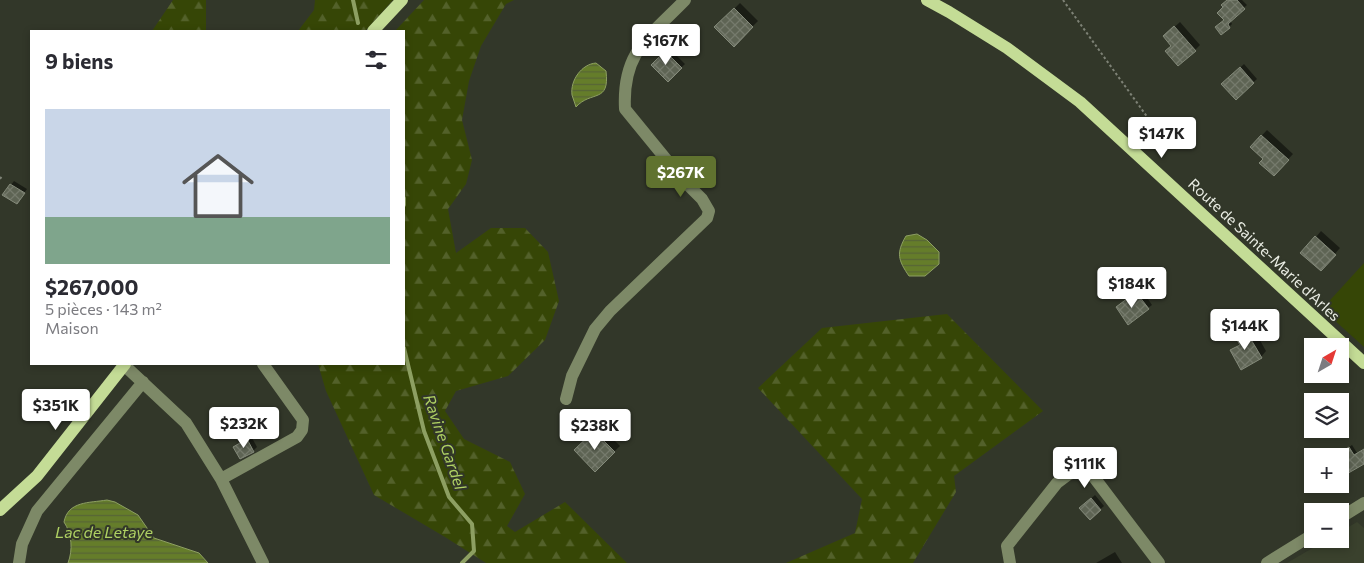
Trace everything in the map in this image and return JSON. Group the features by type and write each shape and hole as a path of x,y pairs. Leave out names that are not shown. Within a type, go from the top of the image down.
{"main road":[{"path":"374,30 402,0"},
{"name":"Route de Sainte-Marie d'Arles","path":"926,0 1007,48 1080,102 1364,363"},
{"path":"0,510 37,476 124,365"}],"street":[{"path":"566,398 572,376 594,329 610,311 707,218 709,211 702,199 683,180 625,108 624,95 627,74 633,58 643,43 685,0"},
{"path":"124,365 186,423 221,479 262,563"},
{"path":"221,479 297,437 302,430 303,420 264,365"},
{"path":"19,563 22,544 37,511 143,382"},
{"path":"1010,563 1007,546 1057,483 1068,474 1083,470 1093,476 1159,563"},
{"path":"1349,512 1364,503"},
{"path":"1267,563 1304,540"}],"path":[{"path":"1063,0 1148,118"}],"shaded area":[{"path":"1357,522 1364,528 1364,563 1287,563 1313,548 1349,548 1349,527"}],"green space":[{"path":"173,0 206,0 206,30 153,30"},
{"path":"315,0 393,0 366,30 299,30 314,10"},
{"path":"424,0 514,0 506,4 481,46 469,81 462,120 472,160 466,184 448,209 456,253 491,228 525,228 548,252 559,301 545,340 508,376 456,391 445,411 464,439 510,462 525,494 507,526 515,532 565,502 627,563 486,563 374,495 326,391 318,365 405,365 405,30 396,30"},
{"path":"1364,263 1364,347 1322,309"},
{"path":"947,314 1043,411 954,476 956,492 913,563 786,563 855,533 862,499 758,388 822,328"}],"water":[{"path":"596,63 606,71 605,88 598,95 582,102 576,107 572,95 575,79 586,66"},
{"path":"917,234 927,240 939,252 939,264 925,276 909,276 902,265 900,252 906,236"},
{"name":"Lac de Letaye","path":"107,500 115,502 138,515 154,538 199,553 208,563 68,563 71,553 71,542 64,522 66,515 80,504"}],"building":[{"path":"1227,0 1237,0 1245,9 1228,24 1230,28 1221,35 1215,27 1224,20 1217,13 1223,7 1221,5"},
{"path":"734,8 753,27 734,47 714,27"},
{"path":"1174,26 1196,51 1178,66 1165,51 1171,46 1163,36"},
{"path":"665,51 682,68 668,82 651,65"},
{"path":"1240,67 1254,83 1236,100 1221,84"},
{"path":"1261,135 1289,160 1274,176 1259,163 1263,159 1250,147"},
{"path":"10,184 25,193 17,204 2,195"},
{"path":"1315,236 1336,255 1321,271 1300,253"},
{"path":"1139,296 1149,309 1128,325 1116,307 1128,298 1131,302"},
{"path":"1246,331 1262,358 1241,370 1230,350 1240,345 1235,337"},
{"path":"594,431 615,452 595,472 574,450"},
{"path":"247,439 254,452 240,459 233,447"},
{"path":"1349,447 1354,455 1364,449 1364,464 1349,473 1349,448"},
{"path":"1091,498 1101,510 1090,520 1079,508"}],"waterway":[{"name":"Ravine Gardel","path":"353,0 358,23"},
{"name":"Ravine Gardel","path":"405,352 424,431 449,497 472,524 474,551 462,563"}]}
